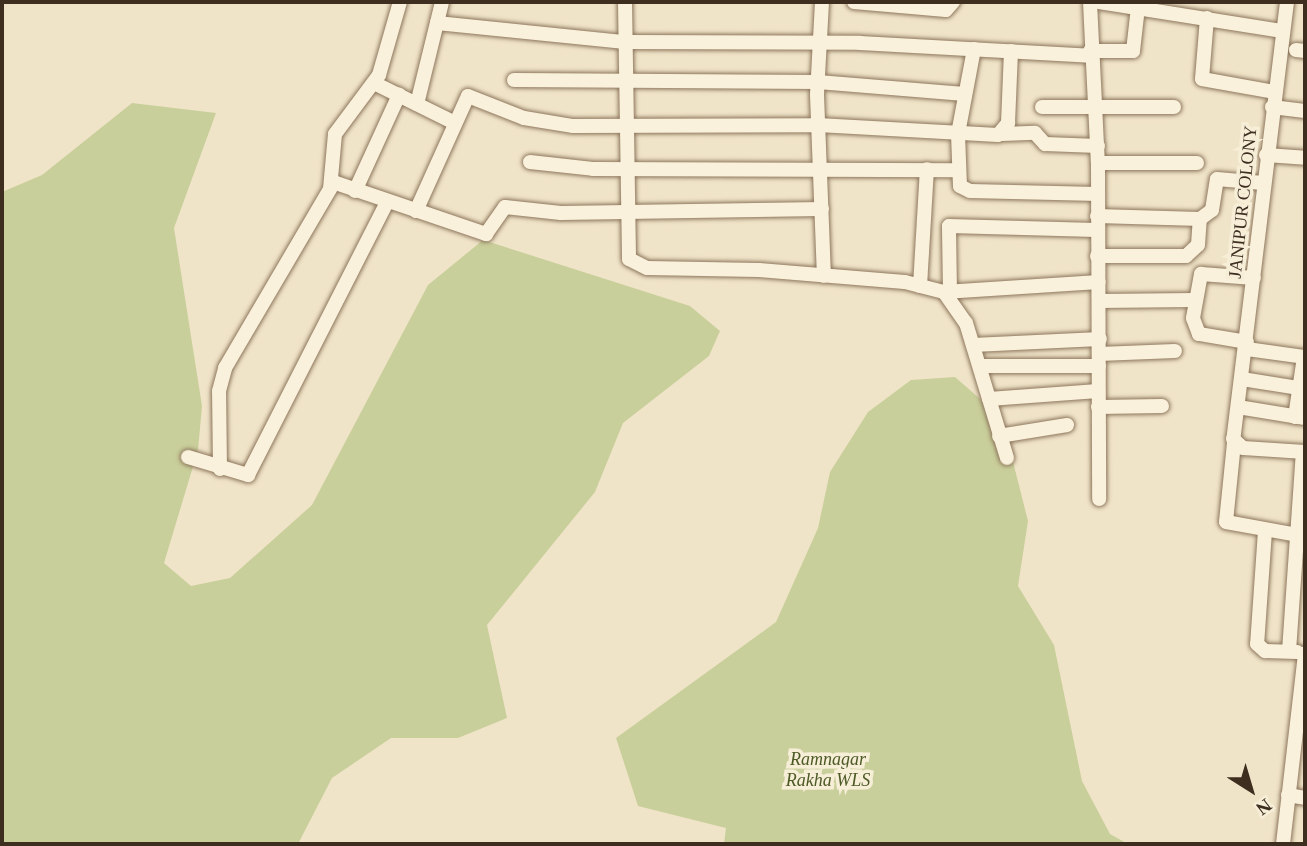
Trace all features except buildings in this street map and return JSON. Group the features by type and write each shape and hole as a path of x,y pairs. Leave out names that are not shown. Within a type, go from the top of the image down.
{"street":[{"path":"220,469 219,391 225,369 333,182 335,134 374,83 400,2"},
{"path":"417,104 442,2"},
{"path":"625,2 626,250 641,267 824,276 919,286 947,292 1099,282"},
{"path":"822,2 818,125 824,276"},
{"path":"854,2 946,10 953,2"},
{"path":"1090,2 1090,53 1098,146 1098,499"},
{"path":"1099,2 1283,31"},
{"name":"JANIPUR COLONY","path":"1265,531 1226,522 1266,155 1287,2"},
{"path":"437,23 625,42 820,43 1090,53 1133,51 1138,7"},
{"path":"1207,18 1202,79 1274,92"},
{"path":"974,49 958,134 957,170 961,186 970,191 1098,194"},
{"path":"1002,134 1008,123 1012,51"},
{"path":"514,80 625,85 818,82 965,94"},
{"path":"374,83 455,123"},
{"path":"355,191 399,95"},
{"path":"416,211 455,123 470,96 537,121 625,127 818,125 958,134 1035,133 1045,144 1098,146"},
{"path":"1042,107 1174,107"},
{"path":"1272,107 1305,111"},
{"path":"1266,155 1305,158"},
{"path":"530,162 625,169 820,167 957,170"},
{"path":"1098,163 1197,163"},
{"path":"919,286 927,169"},
{"path":"1007,458 973,345 947,292 949,226 1200,219 1212,210 1217,179 1263,183"},
{"path":"333,182 486,234 505,207 625,214 822,209"},
{"path":"188,457 220,469 247,475 387,202"},
{"path":"1097,256 1186,256 1198,245 1200,219"},
{"path":"1238,407 1300,417 1299,388 1305,357 1199,334 1195,300 1201,274 1254,278"},
{"path":"1099,301 1195,300"},
{"path":"973,345 1100,339"},
{"path":"980,366 1099,360 1175,351"},
{"path":"1242,379 1299,388"},
{"path":"989,399 1098,391"},
{"path":"1098,407 1163,406"},
{"path":"999,436 1067,425"},
{"path":"1234,443 1304,452 1293,534 1299,552 1289,651"},
{"path":"1283,844 1305,652 1265,651 1257,644 1265,531 1293,534"},
{"path":"1288,795 1305,798"}],"green space":[{"path":"132,103 216,113 174,228 202,406 198,450 164,563 191,586 230,578 312,505 428,285 483,240 690,306 720,331 709,356 623,423 595,492 487,625 507,718 458,738 391,738 332,778 298,844 2,844 2,192 42,175"},
{"name":"Ramnagar Rakha WLS","path":"955,377 1002,418 1028,521 1018,586 1054,645 1082,781 1110,834 1128,844 724,844 726,828 638,806 616,738 776,622 818,528 830,472 868,412 911,380"}]}
